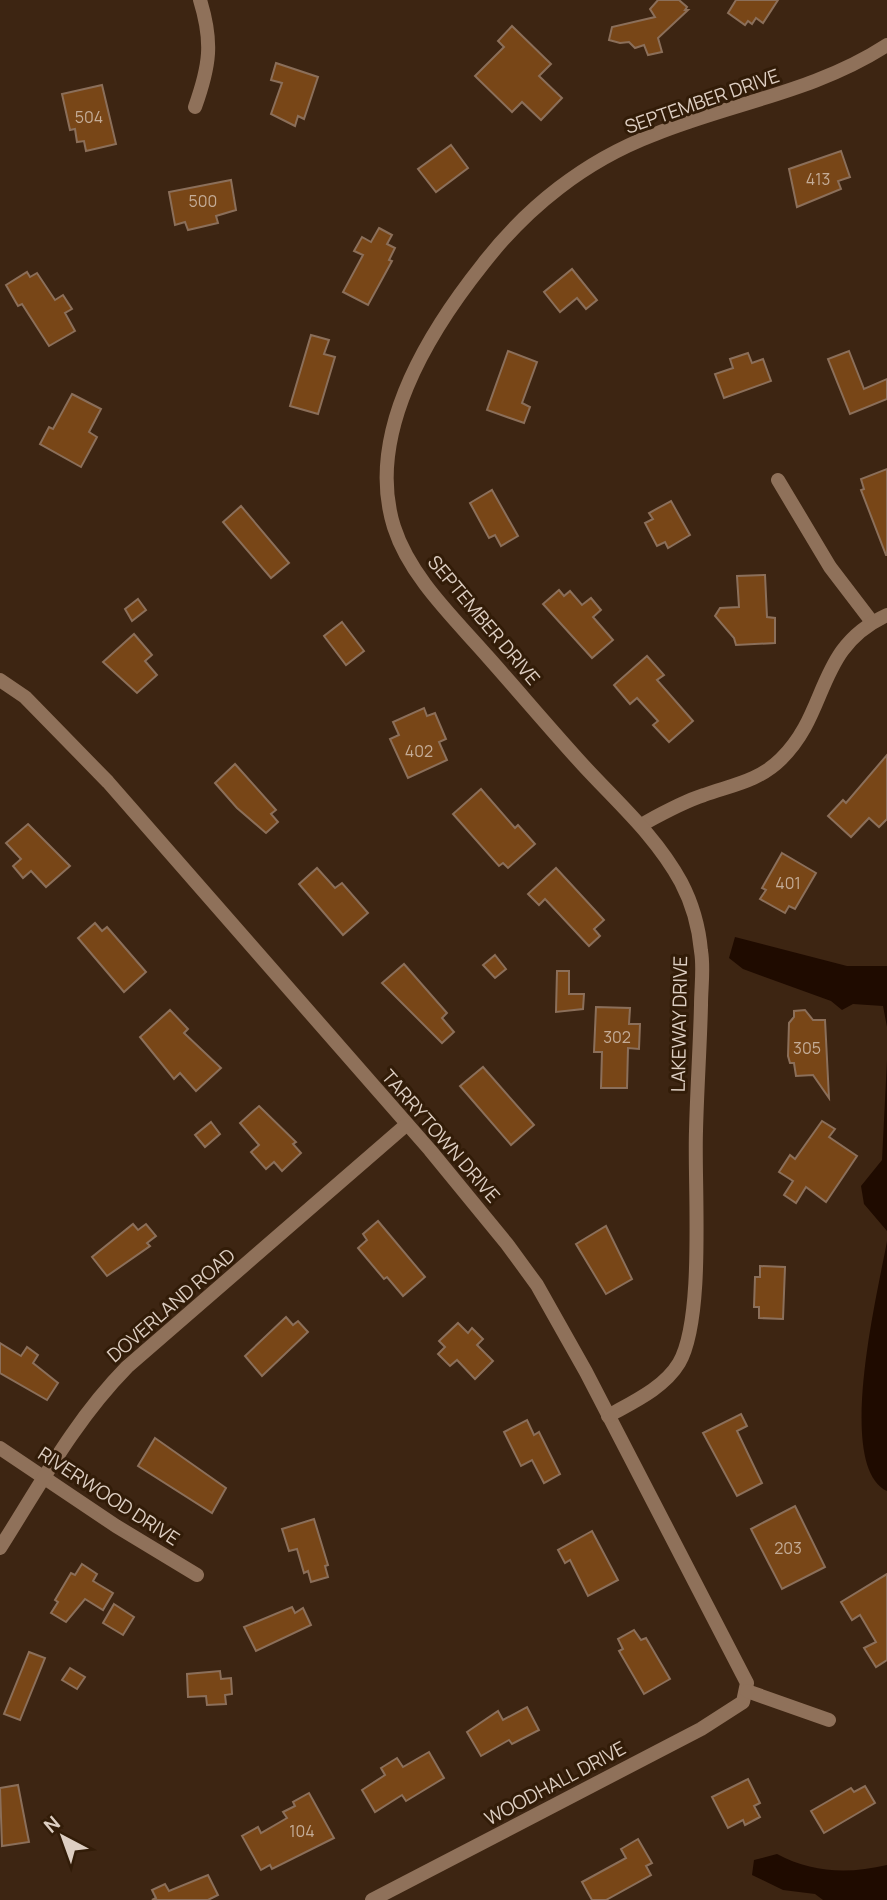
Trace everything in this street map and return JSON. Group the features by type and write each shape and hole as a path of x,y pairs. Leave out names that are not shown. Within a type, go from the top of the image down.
{"street":[{"path":"195,107 209,68 209,28 200,0"},
{"name":"SEPTEMBER DRIVE","path":"640,825 574,755 412,565 394,529 388,501 386,469 398,412 424,353 480,267 536,207 579,172 655,133 830,76 887,45"},
{"path":"778,480 830,567 872,622"},
{"path":"640,825 678,805 740,786 780,761 803,731 838,655 860,630 887,615"},
{"name":"TARRYTOWN DRIVE","path":"0,680 25,697 108,782 406,1125 498,1233 537,1285 685,1567 729,1644 747,1683 747,1691"},
{"name":"LAKEWAY DRIVE","path":"608,1416 667,1377 684,1350 692,1315 702,953 693,911 682,885 659,847 640,825"},
{"name":"DOVERLAND ROAD","path":"0,1548 88,1409 127,1367 406,1125"},
{"name":"RIVERWOOD DRIVE","path":"0,1448 197,1575"},
{"path":"747,1691 828,1720"},
{"name":"WOODHALL DRIVE","path":"372,1900 701,1729 735,1709 743,1702 747,1691"}],"shaded area":[{"path":"735,937 847,966 887,966 887,1027 883,1006 853,1004 842,1010 831,1001 743,969 729,958"},
{"path":"887,1060 887,1231 864,1204 861,1186 882,1160"},
{"path":"887,1241 887,1491 871,1475 864,1448 862,1413 864,1374"},
{"path":"777,1854 804,1865 831,1870 859,1870 887,1865 887,1900 823,1900 815,1894 783,1890 752,1875 754,1860"}],"building":[{"path":"658,0 679,0 687,7 685,10 688,10 658,38 662,52 648,55 644,45 635,48 629,42 609,40 612,27 655,17 650,9"},
{"path":"736,0 778,0 763,23 756,18 752,24 748,21 745,25 728,13"},
{"path":"512,26 551,64 539,76 562,98 541,120 522,102 512,112 475,76 504,47 498,41"},
{"path":"276,63 318,77 304,119 298,116 295,126 271,114 282,83 271,80"},
{"path":"102,85 116,144 86,151 84,141 77,142 75,129 70,130 62,94"},
{"path":"451,145 468,168 436,192 418,169"},
{"path":"841,151 850,177 838,181 841,189 797,207 789,169"},
{"path":"231,180 236,210 216,216 218,223 188,230 185,222 175,225 169,192"},
{"path":"379,228 392,235 387,244 395,248 389,260 392,261 368,305 343,292 363,255 354,251 362,237 371,242"},
{"path":"572,269 597,300 586,309 577,298 560,312 544,292"},
{"path":"27,272 30,277 37,273 55,300 63,295 72,309 65,313 75,331 49,346 22,304 18,306 6,285"},
{"path":"311,335 329,340 324,354 335,357 318,414 290,406"},
{"path":"508,351 537,362 522,403 530,407 524,423 487,410"},
{"path":"849,351 864,389 887,379 887,399 850,414 828,359"},
{"path":"748,353 752,363 763,359 771,381 724,398 715,374 733,368 730,359"},
{"path":"72,394 101,409 89,432 97,437 81,467 40,444 49,427 53,429"},
{"path":"887,469 886,555 861,490 864,489 861,479"},
{"path":"492,490 518,536 501,546 495,535 489,538 470,503"},
{"path":"671,501 690,535 668,548 665,542 657,546 645,523 653,519 649,513"},
{"path":"241,506 289,563 271,578 223,522"},
{"path":"765,575 767,617 775,618 775,643 736,645 734,638 715,616 720,608 739,607 737,576"},
{"path":"559,590 564,596 570,591 582,605 591,598 601,610 593,617 613,640 592,658 543,604"},
{"path":"138,599 146,610 132,621 125,609"},
{"path":"342,622 364,651 346,665 324,636"},
{"path":"134,634 152,655 145,661 157,675 137,693 103,662"},
{"path":"647,656 664,675 657,680 693,721 669,742 653,725 658,721 637,698 630,704 614,685"},
{"path":"424,708 427,716 435,713 446,739 439,742 447,760 408,778 390,739 399,735 393,722"},
{"path":"887,755 887,819 879,827 869,818 851,837 828,816 843,800 846,803"},
{"path":"235,764 276,810 271,814 278,822 266,833 237,808 215,783"},
{"path":"481,789 515,828 518,825 535,844 508,868 503,863 499,866 453,814"},
{"path":"28,824 70,866 46,887 31,871 23,878 13,866 21,859 6,843"},
{"path":"782,853 816,873 795,909 789,906 785,913 760,899 766,890 762,888"},
{"path":"317,868 335,888 342,883 368,913 343,935 299,884"},
{"path":"556,868 604,920 594,929 600,936 589,946 545,899 539,905 528,894"},
{"path":"95,923 102,931 107,927 146,972 124,992 78,938"},
{"path":"495,955 506,969 495,978 483,965"},
{"path":"404,964 447,1013 442,1018 454,1032 442,1043 382,983"},
{"path":"557,971 569,971 569,994 584,994 583,1009 556,1012"},
{"path":"596,1007 630,1008 629,1024 640,1024 639,1049 628,1048 627,1088 601,1088 602,1052 594,1052"},
{"path":"170,1010 188,1029 184,1033 221,1068 196,1091 180,1073 174,1079 140,1037"},
{"path":"805,1010 813,1020 825,1020 829,1098 813,1075 796,1076 794,1063 790,1063 788,1056 789,1023 794,1017 794,1011"},
{"path":"483,1067 534,1125 511,1145 460,1086"},
{"path":"259,1106 296,1142 293,1144 301,1153 282,1171 274,1162 266,1169 251,1152 259,1145 240,1123"},
{"path":"822,1121 835,1129 829,1137 857,1156 826,1202 806,1187 796,1203 784,1195 793,1181 779,1172 790,1155 795,1159"},
{"path":"211,1122 220,1134 205,1147 195,1135"},
{"path":"378,1221 425,1277 403,1296 387,1277 384,1279 358,1248 367,1240 363,1234"},
{"path":"133,1224 138,1230 146,1224 156,1236 147,1243 150,1246 107,1276 92,1257"},
{"path":"606,1226 632,1279 606,1294 576,1244"},
{"path":"760,1266 785,1267 783,1319 759,1318 759,1307 754,1307 755,1277 760,1277"},
{"path":"286,1317 293,1325 298,1321 308,1332 262,1376 245,1356"},
{"path":"458,1323 468,1333 472,1328 483,1339 477,1345 493,1361 475,1379 457,1360 450,1366 438,1354 445,1347 439,1341"},
{"path":"0,1343 21,1356 27,1347 38,1355 33,1363 58,1383 47,1400 0,1373"},
{"path":"741,1414 747,1426 737,1431 762,1483 737,1496 703,1433"},
{"path":"527,1420 534,1435 539,1432 560,1474 544,1483 532,1460 521,1466 504,1432"},
{"path":"155,1438 226,1488 212,1513 138,1466"},
{"path":"795,1506 825,1567 782,1589 751,1529"},
{"path":"314,1519 328,1565 325,1566 328,1577 311,1582 308,1571 304,1573 297,1549 289,1551 282,1529"},
{"path":"592,1531 618,1580 588,1596 570,1560 565,1563 558,1550"},
{"path":"82,1564 97,1574 93,1581 113,1593 103,1610 85,1599 66,1622 51,1613 58,1602 55,1600 71,1573 75,1575"},
{"path":"887,1574 887,1660 876,1667 864,1648 876,1642 860,1615 852,1620 841,1602"},
{"path":"114,1604 134,1617 123,1635 103,1623"},
{"path":"292,1607 295,1613 303,1608 311,1625 256,1651 244,1627"},
{"path":"634,1630 641,1640 646,1638 670,1679 644,1694 619,1651 623,1649 618,1639"},
{"path":"29,1652 45,1658 20,1720 4,1714"},
{"path":"70,1668 85,1677 77,1689 62,1680"},
{"path":"220,1671 221,1679 231,1678 232,1694 225,1695 226,1704 207,1705 206,1696 188,1697 187,1674"},
{"path":"527,1707 539,1730 512,1744 509,1740 481,1756 467,1732 498,1711 503,1720"},
{"path":"429,1752 444,1778 406,1801 402,1795 375,1812 362,1790 385,1775 381,1768 397,1758 403,1767"},
{"path":"748,1779 760,1803 754,1806 760,1817 745,1825 743,1820 728,1828 712,1797"},
{"path":"18,1785 29,1842 2,1846 0,1788"},
{"path":"865,1786 875,1803 824,1833 811,1811 851,1788 854,1792"},
{"path":"309,1793 334,1838 272,1869 270,1865 261,1870 242,1836 258,1827 261,1833 287,1818 283,1812 295,1806 293,1802"},
{"path":"638,1839 652,1863 646,1866 651,1875 606,1900 592,1900 582,1882 626,1858 621,1849"},
{"path":"208,1875 218,1895 208,1900 152,1900 156,1898 152,1890 165,1884 169,1891"}]}
